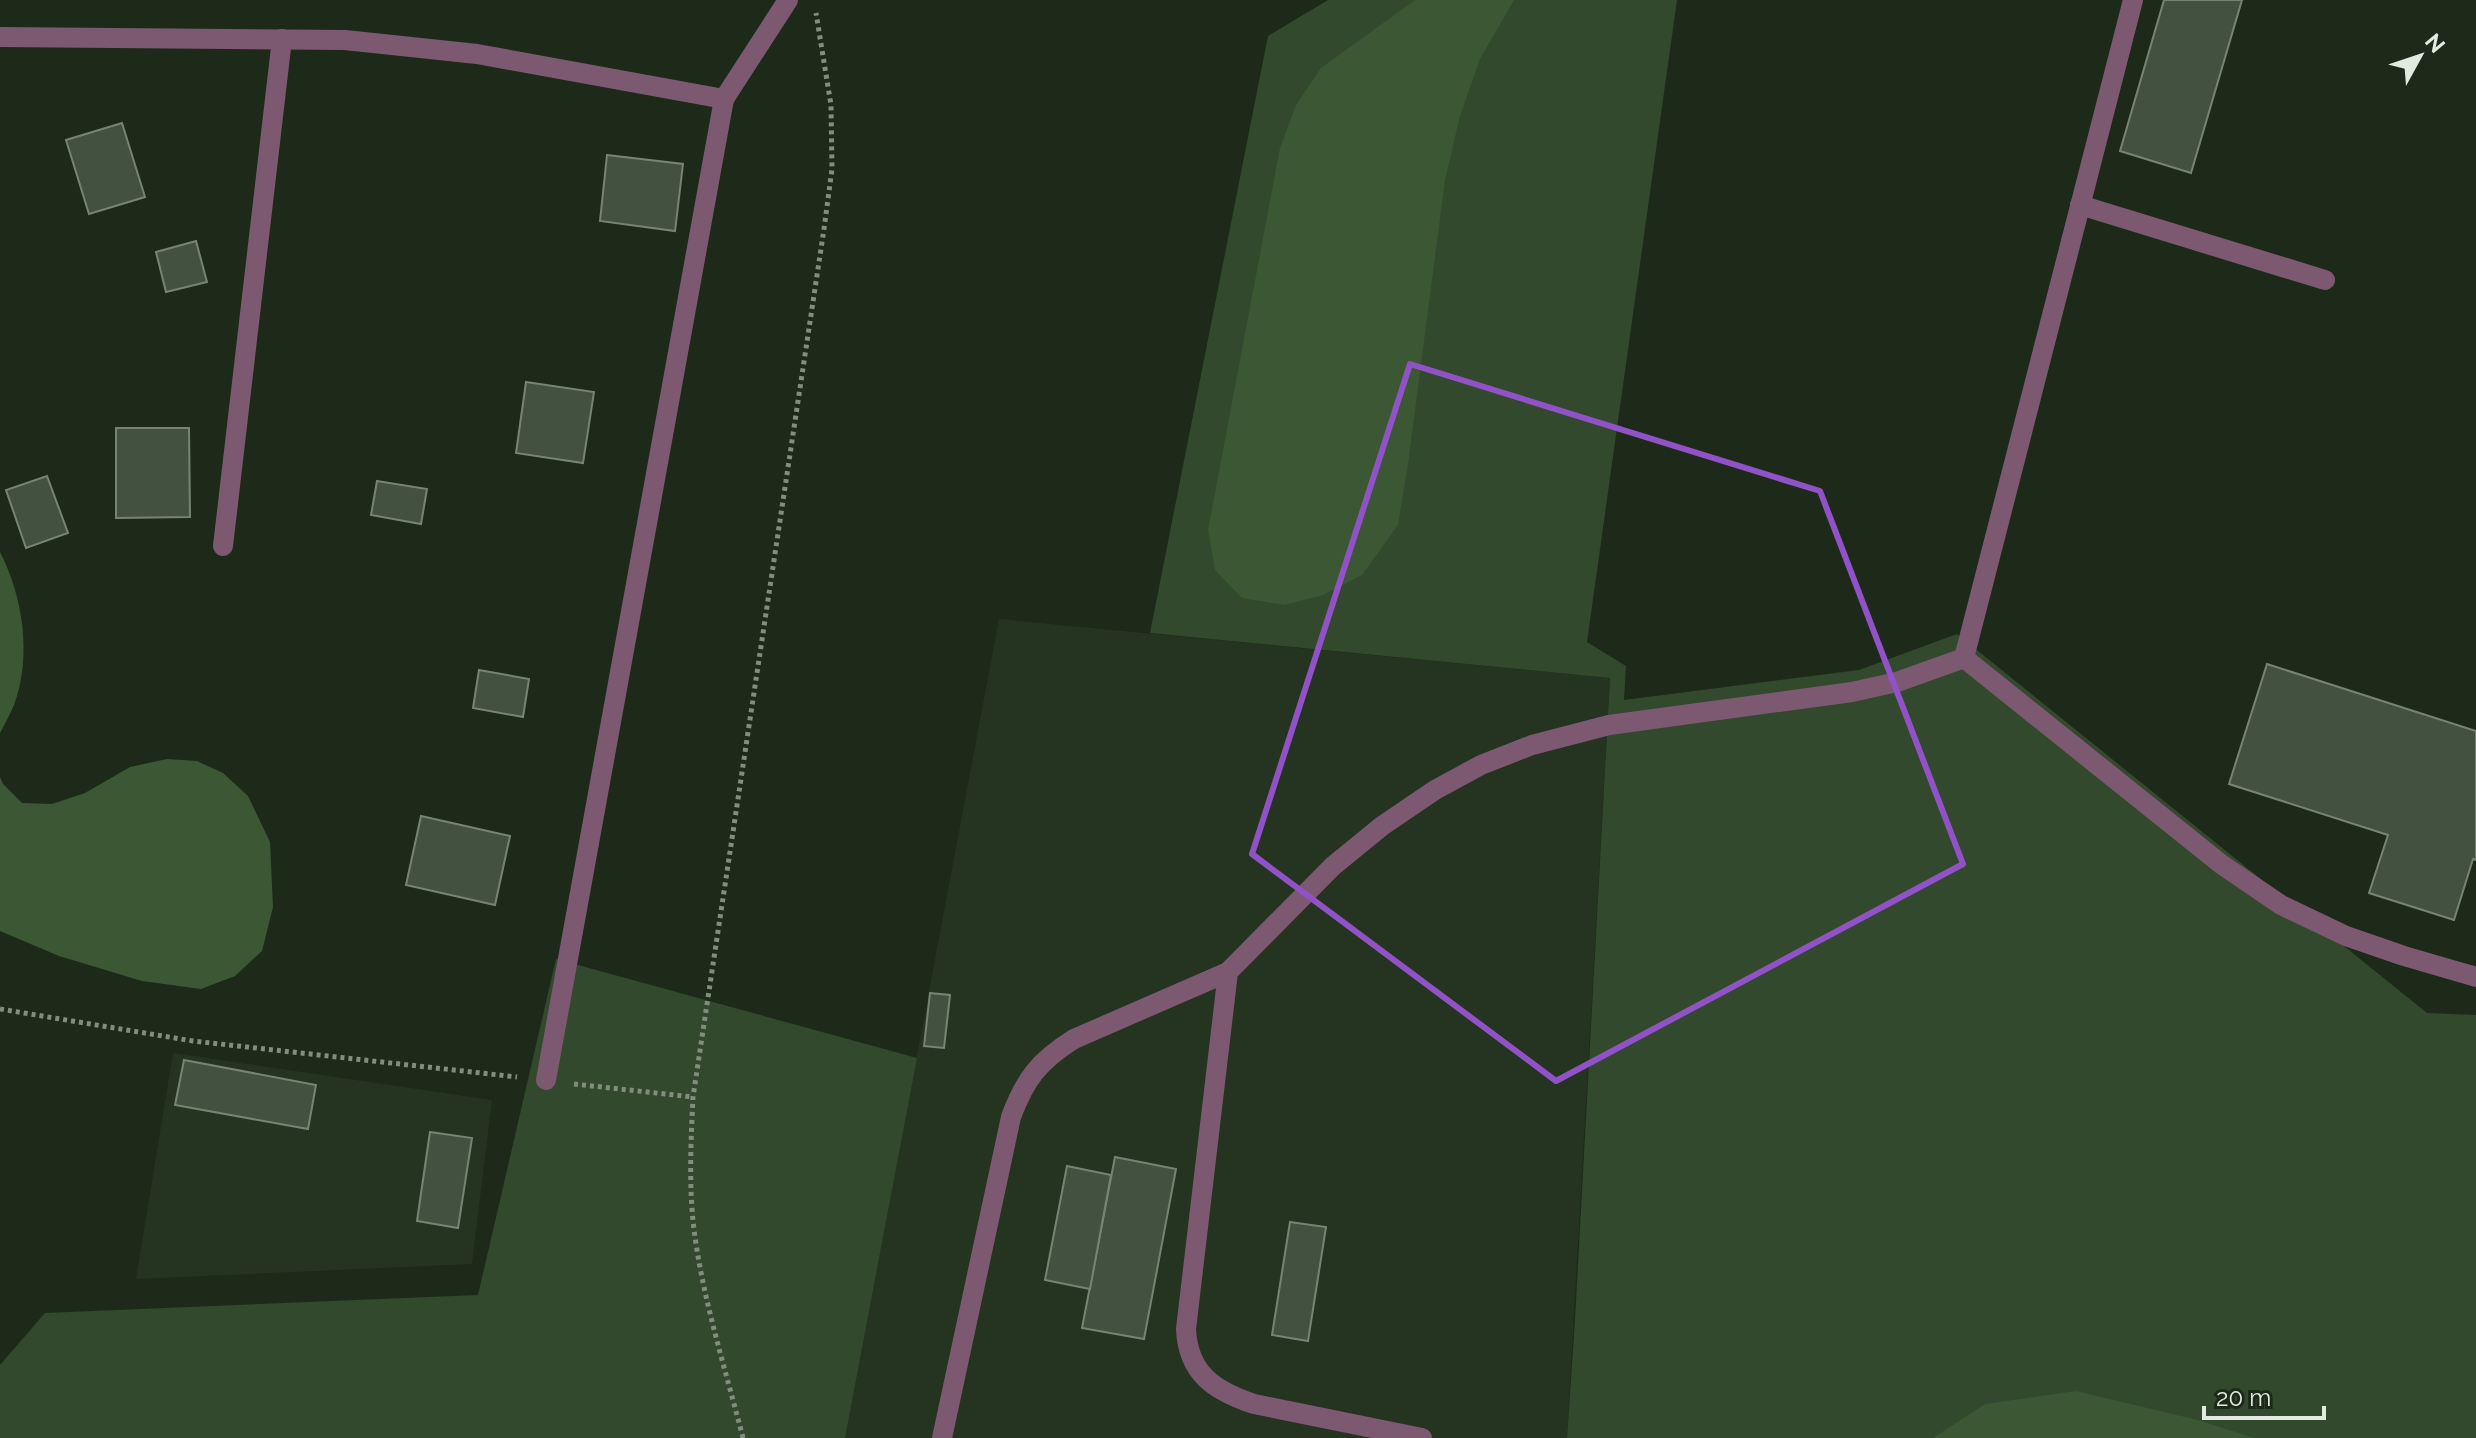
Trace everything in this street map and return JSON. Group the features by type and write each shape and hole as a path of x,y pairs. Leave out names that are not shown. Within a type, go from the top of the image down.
{"lane":[{"path":"546,1080 724,99 788,0"},
{"path":"1964,658 2133,0"},
{"path":"0,37 345,40 477,54 724,99"},
{"path":"223,546 282,39"},
{"path":"2080,205 2325,280"},
{"path":"942,1438 1011,1117 1021,1090 1036,1068 1055,1051 1074,1039 1228,972 1345,856 1424,797 1481,765 1532,745 1609,725 1852,692 1897,682 1964,658"},
{"path":"1964,658 2221,864 2281,905 2346,936 2476,977"},
{"path":"1228,972 1186,1346 1194,1364 1208,1382 1228,1396 1422,1438"}],"path":[{"path":"743,1438 703,1277 694,1221 690,1160 693,1097 832,169 831,105 813,0"},
{"path":"0,1009 193,1041 693,1097"}],"highlighted area":[{"path":"1410,364 1820,491 1963,864 1556,1081 1252,854"}],"shaded area":[{"path":"1328,0 1677,0 1587,642 1626,666 1624,700 1859,670 1957,634 2427,1013 2476,1015 2476,1438 1567,1438 1610,678 1150,633 1268,36"},
{"path":"1415,0 1514,0 1480,59 1460,116 1445,180 1398,525 1362,575 1323,595 1284,605 1242,598 1215,570 1208,530 1280,148 1296,105 1321,68"},
{"path":"0,552 19,607 24,647 20,686 0,733"},
{"path":"999,619 1610,678 1567,1438 845,1438"},
{"path":"167,759 197,761 223,773 248,796 270,842 273,907 262,951 235,976 201,989 142,981 59,956 0,931 0,777 22,803 52,804 85,793 130,767"},
{"path":"556,959 917,1058 845,1438 0,1438 0,1365 45,1313 478,1295"},
{"path":"173,1053 492,1100 472,1264 136,1279"},
{"path":"2076,1391 2198,1420 2254,1438 1933,1438 1985,1404"}],"building":[{"path":"2164,0 2242,0 2191,173 2120,151"},
{"path":"122,123 145,197 89,214 66,140"},
{"path":"607,155 683,164 675,231 600,221"},
{"path":"196,241 207,282 166,292 156,252"},
{"path":"526,382 594,392 583,463 516,453"},
{"path":"116,428 189,428 190,517 116,518"},
{"path":"47,476 68,533 26,548 6,490"},
{"path":"377,481 427,489 421,524 371,515"},
{"path":"2267,664 2476,731 2476,860 2473,859 2454,920 2369,893 2388,835 2229,784"},
{"path":"479,670 529,679 523,717 473,708"},
{"path":"421,816 510,836 495,905 406,885"},
{"path":"930,993 950,995 944,1048 924,1046"},
{"path":"184,1060 316,1085 308,1129 175,1105"},
{"path":"430,1132 472,1138 458,1228 417,1221"},
{"path":"1115,1157 1176,1169 1144,1339 1082,1328"},
{"path":"1067,1166 1111,1175 1090,1289 1045,1280"},
{"path":"1290,1222 1326,1227 1308,1341 1272,1335"}]}
